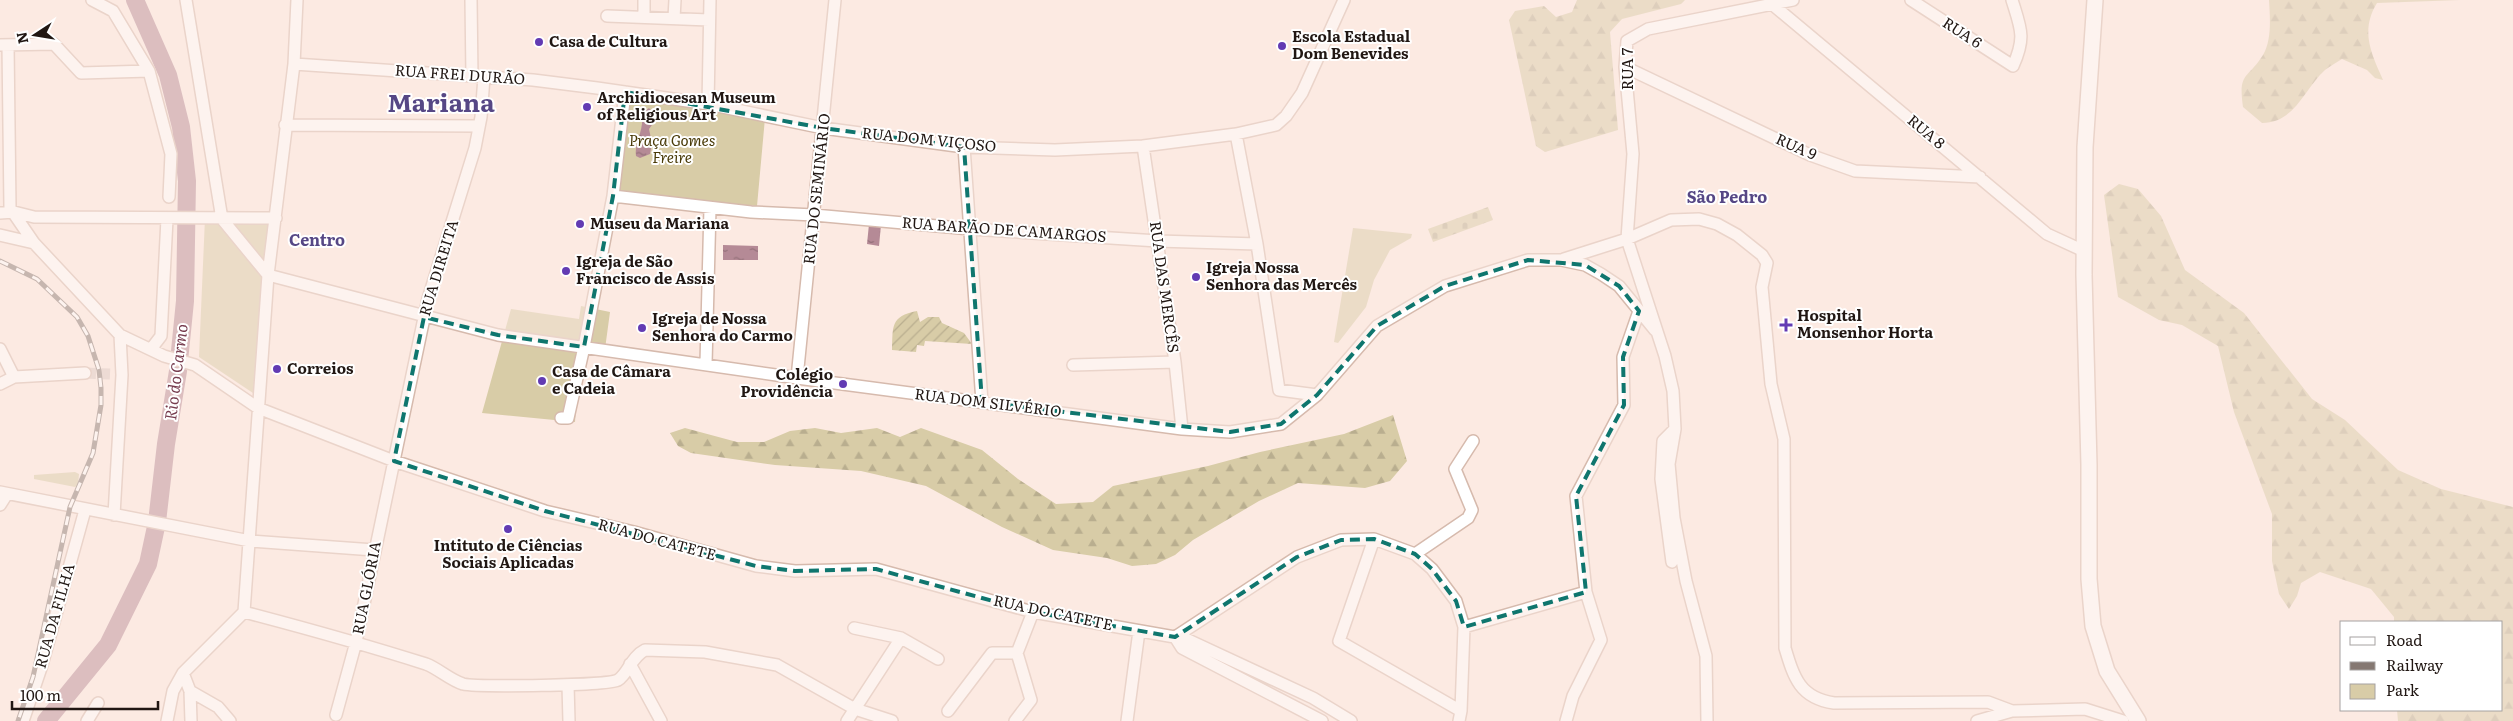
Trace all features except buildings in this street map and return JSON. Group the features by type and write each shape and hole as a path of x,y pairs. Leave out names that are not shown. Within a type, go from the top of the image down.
{"main road":[{"path":"2096,0 2085,147 2084,251 2089,466 2089,579 2093,626 2107,671 2138,721"}],"street":[{"path":"92,0 113,11 149,71 171,154 169,197"},
{"path":"186,0 222,219 268,275"},
{"path":"167,721 173,691 184,673 244,612 268,275 294,64 297,0"},
{"name":"RUA DIREITA","path":"394,460 433,279 468,174 479,126 478,76 471,0"},
{"path":"644,0 644,17"},
{"path":"674,18 675,0"},
{"path":"708,104 710,0"},
{"name":"RUA DO SEMINÁRIO","path":"797,378 835,0"},
{"name":"RUA DOM VIÇOSO","path":"625,92 708,104 823,128 964,147 1055,150 1143,146 1236,134 1276,125 1286,116 1302,93 1344,0"},
{"name":"RUA 7","path":"1627,239 1632,154 1625,67 1627,42 1648,29 1793,0"},
{"name":"RUA 6","path":"1911,0 2013,66 2021,47 2022,35 2012,0"},
{"name":"RUA 8","path":"1773,5 2047,234 2084,251"},
{"path":"607,16 709,20"},
{"path":"114,515 116,374 120,335 34,243 10,208 4,45 54,44 80,73 149,71"},
{"name":"RUA FREI DURÃO","path":"294,64 478,76 625,92"},
{"name":"RUA 9","path":"1625,67 1810,155 1855,172 1980,177"},
{"path":"561,418 568,418 589,322 613,196 625,92"},
{"path":"285,125 479,126"},
{"path":"1236,134 1257,244 1279,390 1317,395"},
{"name":"RUA DAS MERCÊS","path":"1143,146 1175,362 1182,429"},
{"path":"964,147 982,402"},
{"path":"613,196 710,208 706,364"},
{"name":"RUA BARÃO DE CAMARGOS","path":"710,208 751,212 814,214 971,229 1158,241 1257,244"},
{"path":"0,213 14,212 34,217 276,218"},
{"path":"0,217 14,212"},
{"path":"34,217 34,243"},
{"path":"151,349 162,336 170,219"},
{"path":"1561,260 1627,239 1671,220 1699,219 1717,224 1737,235 1762,255 1767,263 1762,287 1774,400 1784,439 1785,648 1792,671 1800,686 1818,700 1834,703 1988,702 2012,711"},
{"path":"0,235 34,243"},
{"path":"1627,239 1665,356 1673,390 1675,429 1670,464 1674,518 1686,581 1706,656 1707,721"},
{"name":"RUA DOM SILVÉRIO","path":"268,275 498,335 797,378 1182,429 1230,432 1281,424 1317,395 1377,326 1445,286 1528,260 1561,260"},
{"path":"1561,260 1585,265 1618,286 1655,330"},
{"path":"1566,721 1573,696 1601,640 1586,592 1576,496 1624,405 1623,358 1639,311"},
{"name":"RUA DO CATETE","path":"120,335 164,356 195,365 258,408 394,460 545,511 634,532 756,566 795,571 876,569 1033,612 1186,639 1313,698 1351,721"},
{"path":"0,349 14,377"},
{"path":"1073,365 1175,362"},
{"path":"0,384 14,377 85,374"},
{"path":"1672,562 1661,479 1664,441 1675,429"},
{"path":"1415,554 1468,518 1472,510 1455,469 1474,441"},
{"name":"RUA GLÓRIA","path":"336,715 356,642 394,460"},
{"path":"0,505 3,493 250,541 374,550"},
{"name":"RUA DA FILHA","path":"23,721 42,665 85,510"},
{"path":"1322,721 1182,648 1176,637 1296,556 1341,540 1374,539 1415,554 1432,569 1456,601 1464,627 1460,716 1339,641 1374,539"},
{"path":"1464,627 1586,592"},
{"path":"244,612 356,642 435,668 463,684 568,685 610,683 619,680 637,654 645,650 705,652 777,665 855,709 892,721"},
{"path":"1015,721 1031,700 1017,653 1033,612"},
{"path":"854,628 901,638 938,659"},
{"path":"1127,721 1139,631"},
{"path":"848,721 901,638"},
{"path":"948,712 992,653 1017,653"},
{"path":"630,664 661,721"},
{"path":"184,673 190,691 190,721"},
{"path":"568,685 569,721"},
{"path":"190,691 218,707 230,721"},
{"path":"1306,712 1313,698"},
{"path":"87,721 98,703"},
{"path":"1977,721 2012,711 2085,709 2123,721"}],"highlighted area":[{"path":"625,92 823,128 964,147 982,402 1230,432 1281,424 1317,395 1377,326 1445,286 1528,260 1585,265 1619,286 1639,311 1623,357 1624,405 1576,496 1586,592 1464,627 1456,601 1432,569 1415,554 1374,539 1341,540 1297,557 1175,637 1033,612 876,569 795,571 756,566 545,511 394,461 424,317 498,335 584,347 613,196"}],"green space":[{"path":"1577,0 1685,0 1681,4 1622,19 1610,32 1618,130 1545,152 1536,146 1509,20 1515,11 1544,6 1556,17 1572,12"},
{"path":"2269,0 2460,0 2377,3 2369,23 2368,33 2371,51 2383,80 2375,78 2367,70 2342,59 2325,70 2291,111 2273,122 2262,123 2243,107 2242,88 2245,77 2266,49 2270,28"},
{"name":"Praça Gomes Freire","path":"631,93 765,118 757,206 616,194"},
{"path":"2119,184 2138,189 2161,216 2185,270 2244,313 2312,399 2345,420 2398,470 2441,489 2513,507 2513,721 2398,721 2397,711 2503,711 2503,621 2394,621 2394,617 2371,589 2320,572 2301,583 2297,596 2289,609 2279,594 2272,561 2272,514 2234,412 2218,346 2182,325 2159,320 2118,297 2104,195"},
{"path":"1488,207 1493,220 1433,242 1428,229"},
{"path":"205,218 271,219 253,393 199,357"},
{"path":"1353,228 1412,234 1411,238 1390,250 1374,280 1366,307 1338,343 1334,342"},
{"path":"581,306 610,312 605,349 580,347 575,422 482,413 511,309 579,319"},
{"path":"917,311 920,322 928,317 939,317 942,323 964,333 972,344 925,341 924,346 917,345 916,352 892,350 893,329 897,319"},
{"path":"1393,415 1407,461 1390,481 1365,488 1298,483 1259,501 1193,540 1175,555 1156,564 1132,566 1107,558 1053,550 1002,527 926,486 861,471 775,465 691,453 678,446 670,433 685,428 737,442 764,442 790,431 815,428 841,433 877,428 900,437 921,428 982,450 1018,479 1056,504 1093,502 1113,486 1344,434"},
{"path":"75,472 79,474 78,485 75,487 34,479 34,475"}],"water":[{"path":"649,108 657,118 649,129 652,143 650,154 640,158 636,156 636,146 642,126 642,114"},
{"path":"869,224 881,225 879,246 867,244"},
{"path":"723,245 758,246 758,260 723,260"}],"waterway":[{"name":"Rio do Carmo","path":"46,721 108,645 148,564 157,522 166,444 178,371 185,301 187,181 181,127 168,75 135,0"}],"tunnel":[{"path":"85,373 110,374"}],"railway":[{"path":"0,261 37,279 77,317 88,336 99,370 101,388 101,405 93,453 70,507 33,677 18,721"}],"place":[{"name":"Casa de Cultura","path":"539,42"},
{"name":"Escola Estadual Dom Benevides","path":"1282,46"},
{"name":"Archidiocesan Museum of Religious Art","path":"587,107"},
{"name":"Museu da Mariana","path":"580,224"},
{"name":"Igreja de São Francisco de Assis","path":"566,271"},
{"name":"Igreja Nossa Senhora das Mercês","path":"1196,277"},
{"name":"Hospital Monsenhor Horta","path":"1786,325"},
{"name":"Igreja de Nossa Senhora do Carmo","path":"642,328"},
{"name":"Correios","path":"277,369"},
{"name":"Casa de Câmara e Cadeia","path":"542,381"},
{"name":"Colégio Providência","path":"843,384"},
{"name":"Intituto de Ciências Sociais Aplicadas","path":"508,529"}],"district":[{"name":"Mariana","path":"441,103"},
{"name":"São Pedro","path":"1727,197"},
{"name":"Centro","path":"317,240"}]}
